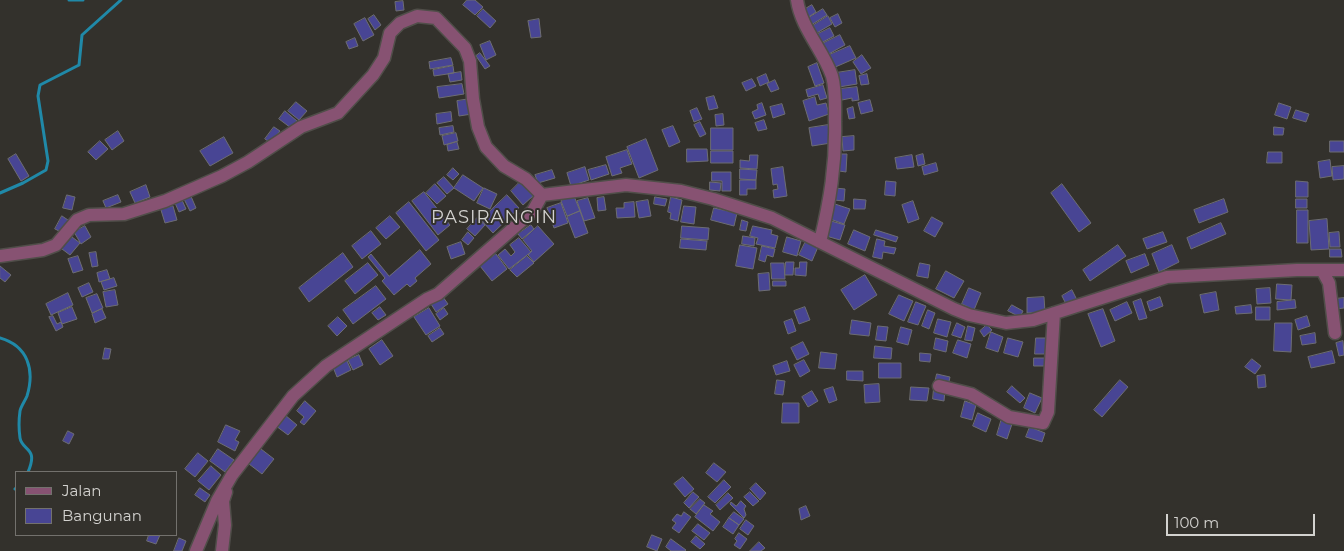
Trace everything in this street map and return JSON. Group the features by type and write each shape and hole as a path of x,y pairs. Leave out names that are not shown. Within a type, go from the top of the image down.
{"street":[{"path":"797,0 802,18 831,74 836,104 837,139 833,182 830,205 820,242"},
{"path":"0,256 43,250 56,245 76,220 89,215 124,214 165,201 248,162 300,127 338,113 373,75 384,58 390,33 400,23 417,16 436,18 465,48 470,61 472,99 478,127 486,147 504,166 526,178 542,195"},
{"path":"542,195 626,185 681,191 772,218 931,299 969,315 1006,323 1033,320 1167,277 1344,270"},
{"path":"196,551 217,500 232,475 293,396 326,366 361,341 421,302 438,294 534,211 542,195"},
{"path":"1322,270 1329,283 1335,333"},
{"path":"939,386 971,394 1009,417 1043,423 1048,412 1054,313"},
{"path":"222,551 225,525 223,501 232,475"}],"building":[{"path":"467,0 475,0 483,7 475,15 463,5"},
{"path":"403,1 404,10 396,11 395,2"},
{"path":"812,5 816,12 807,18 802,11"},
{"path":"483,9 496,21 490,28 477,16"},
{"path":"823,9 827,15 811,25 807,19"},
{"path":"838,14 842,23 835,27 830,18"},
{"path":"374,15 381,25 375,30 368,19"},
{"path":"828,16 832,24 815,34 811,27"},
{"path":"365,18 374,35 363,41 354,24"},
{"path":"539,19 541,37 531,38 528,21"},
{"path":"830,28 834,36 821,43 816,35"},
{"path":"840,35 845,45 825,56 820,45"},
{"path":"355,38 358,46 349,49 346,42"},
{"path":"490,41 496,55 486,60 480,45"},
{"path":"850,46 856,58 833,68 827,56"},
{"path":"480,53 490,66 485,69 476,56"},
{"path":"862,55 871,68 861,74 853,62"},
{"path":"451,58 453,65 430,69 429,62"},
{"path":"817,63 824,83 815,86 808,67"},
{"path":"453,66 454,73 434,76 433,70"},
{"path":"855,70 857,84 839,87 836,73"},
{"path":"461,72 462,80 450,82 448,74"},
{"path":"766,74 769,82 760,86 757,78"},
{"path":"867,74 869,84 861,85 859,76"},
{"path":"752,79 756,86 746,91 742,83"},
{"path":"775,80 779,89 771,92 767,84"},
{"path":"462,84 464,94 439,98 437,87"},
{"path":"823,85 827,98 820,100 818,94 808,97 806,90"},
{"path":"857,87 859,100 852,101 852,98 842,100 840,89"},
{"path":"714,96 718,108 709,110 706,98"},
{"path":"815,97 817,105 826,103 829,114 809,121 803,101"},
{"path":"470,99 472,114 459,116 457,101"},
{"path":"870,100 873,111 861,114 858,103"},
{"path":"296,102 307,111 299,120 288,111"},
{"path":"762,103 766,115 755,119 752,112 758,109 757,105"},
{"path":"1279,103 1291,107 1287,119 1275,115"},
{"path":"782,104 785,114 773,118 770,107"},
{"path":"853,107 855,118 849,119 847,109"},
{"path":"697,108 702,119 694,122 690,111"},
{"path":"1296,110 1309,114 1306,122 1293,118"},
{"path":"285,111 297,121 291,128 279,119"},
{"path":"451,112 452,121 437,124 436,114"},
{"path":"723,114 724,125 716,126 715,115"},
{"path":"764,120 767,129 758,131 755,123"},
{"path":"700,122 706,134 700,137 694,125"},
{"path":"828,125 831,143 812,146 809,128"},
{"path":"453,126 454,132 440,135 439,128"},
{"path":"673,126 680,142 669,147 662,130"},
{"path":"274,127 280,131 271,143 265,139"},
{"path":"1274,127 1284,128 1283,135 1274,135"},
{"path":"711,128 733,128 733,150 711,150"},
{"path":"118,131 124,141 112,150 105,140"},
{"path":"456,133 458,141 444,145 442,136"},
{"path":"854,136 854,150 843,151 842,137"},
{"path":"224,137 233,153 210,166 200,151"},
{"path":"646,139 658,170 639,178 627,147"},
{"path":"100,141 108,149 96,160 88,152"},
{"path":"1330,141 1344,141 1344,152 1330,152"},
{"path":"457,142 459,149 448,151 447,145"},
{"path":"687,149 707,149 708,161 687,162"},
{"path":"627,150 632,164 620,168 622,173 612,176 606,157"},
{"path":"711,151 733,151 733,163 711,163"},
{"path":"1268,152 1282,152 1282,163 1267,163"},
{"path":"16,154 29,176 21,181 8,159"},
{"path":"839,154 847,154 846,172 839,171"},
{"path":"923,154 925,164 918,166 916,156"},
{"path":"750,155 758,155 757,169 740,168 740,160 749,161"},
{"path":"912,155 914,167 897,169 895,158"},
{"path":"1330,160 1332,176 1320,178 1318,162"},
{"path":"936,163 938,171 924,175 922,167"},
{"path":"606,165 609,174 591,180 588,170"},
{"path":"1344,166 1344,179 1333,180 1332,167"},
{"path":"585,167 589,180 571,186 567,173"},
{"path":"783,167 787,196 774,198 773,190 778,189 777,184 773,185 771,169"},
{"path":"453,168 459,174 453,180 447,175"},
{"path":"740,169 757,170 756,180 740,179"},
{"path":"552,170 555,178 538,183 535,175"},
{"path":"712,172 731,172 731,191 722,191 722,181 712,181"},
{"path":"463,175 483,188 474,201 454,188"},
{"path":"444,177 454,188 447,194 437,183"},
{"path":"740,180 756,180 756,189 747,189 747,195 740,195"},
{"path":"886,181 896,182 895,196 885,195"},
{"path":"1296,181 1308,182 1308,197 1296,197"},
{"path":"520,182 533,196 523,205 511,191"},
{"path":"710,182 721,183 720,191 710,190"},
{"path":"435,184 446,196 437,204 426,193"},
{"path":"1062,184 1091,223 1079,232 1051,193"},
{"path":"146,185 150,197 135,203 130,192"},
{"path":"484,188 497,194 490,209 477,203"},
{"path":"835,188 845,189 844,201 834,200"},
{"path":"424,192 450,225 438,235 412,201"},
{"path":"190,194 196,208 190,211 183,197"},
{"path":"67,195 75,197 72,210 63,208"},
{"path":"118,195 121,202 106,208 103,201"},
{"path":"507,195 519,208 493,233 481,220"},
{"path":"574,196 580,211 567,216 561,201"},
{"path":"604,197 606,210 598,211 597,198"},
{"path":"655,197 667,199 665,206 654,204"},
{"path":"671,197 682,200 678,221 670,219 671,213 668,212"},
{"path":"588,198 595,218 584,221 577,201"},
{"path":"854,199 866,200 865,209 854,209"},
{"path":"1224,199 1228,212 1199,223 1194,210"},
{"path":"1296,199 1307,199 1307,208 1296,208"},
{"path":"182,200 186,209 179,212 175,203"},
{"path":"648,200 651,216 639,218 636,202"},
{"path":"913,201 919,219 908,223 902,205"},
{"path":"409,202 439,240 426,251 396,213"},
{"path":"634,202 635,217 617,218 616,208 624,208 624,203"},
{"path":"561,203 568,223 554,228 547,208"},
{"path":"835,204 850,209 844,224 830,219"},
{"path":"173,206 177,220 165,223 161,210"},
{"path":"684,206 696,207 694,224 681,222"},
{"path":"714,208 737,213 734,226 711,220"},
{"path":"1297,210 1308,210 1308,243 1297,243"},
{"path":"580,211 588,233 575,238 567,217"},
{"path":"62,216 68,220 61,232 55,229"},
{"path":"390,216 400,227 386,239 376,228"},
{"path":"932,217 943,223 935,237 924,231"},
{"path":"477,218 485,225 475,236 467,229"},
{"path":"1327,219 1329,249 1311,250 1309,221"},
{"path":"742,220 748,222 746,231 740,230"},
{"path":"831,221 845,225 840,240 826,236"},
{"path":"1221,223 1226,234 1191,249 1187,238"},
{"path":"531,225 534,229 522,239 518,234"},
{"path":"85,226 91,237 81,244 74,232"},
{"path":"538,226 554,244 534,262 528,255 532,251 523,240"},
{"path":"682,226 709,228 708,240 681,238"},
{"path":"753,226 772,230 771,234 778,236 775,248 756,244 758,238 750,236"},
{"path":"854,230 870,237 865,251 848,244"},
{"path":"876,230 898,237 896,242 874,235"},
{"path":"371,231 381,244 362,259 352,246"},
{"path":"468,232 474,238 468,245 462,240"},
{"path":"1163,232 1167,242 1147,249 1143,239"},
{"path":"1339,232 1340,247 1330,247 1329,233"},
{"path":"743,236 755,238 754,246 742,244"},
{"path":"72,237 80,243 70,255 62,249"},
{"path":"787,237 801,241 797,256 783,252"},
{"path":"519,238 531,252 509,269 498,255 505,249 511,256 515,252 510,245"},
{"path":"681,239 707,241 706,250 680,248"},
{"path":"877,239 885,241 884,246 896,248 894,254 883,252 882,259 873,257"},
{"path":"806,241 818,247 812,261 799,255"},
{"path":"461,242 465,254 451,259 447,247"},
{"path":"740,245 757,248 753,269 736,266"},
{"path":"1118,245 1126,256 1090,281 1083,270"},
{"path":"1172,245 1179,262 1159,272 1152,254"},
{"path":"762,246 775,249 773,257 767,255 765,262 759,260"},
{"path":"1330,249 1341,249 1342,257 1330,257"},
{"path":"420,250 431,264 415,278 417,281 410,287 407,284 394,295 382,281 385,278 368,257 371,254 389,276"},
{"path":"96,252 98,266 92,267 89,253"},
{"path":"343,253 353,267 309,302 299,288"},
{"path":"496,254 507,269 492,281 480,266"},
{"path":"1145,254 1149,265 1131,273 1126,261"},
{"path":"78,256 83,270 73,273 68,259"},
{"path":"527,256 534,263 517,277 510,270"},
{"path":"786,262 794,262 793,275 785,275"},
{"path":"800,262 807,262 806,276 795,275 795,268 799,268"},
{"path":"368,263 378,275 355,294 345,281"},
{"path":"771,263 784,263 785,279 772,279"},
{"path":"920,263 930,265 928,278 917,276"},
{"path":"0,266 11,275 5,282 0,278"},
{"path":"107,270 110,279 99,282 97,273"},
{"path":"946,271 964,281 954,298 936,289"},
{"path":"769,273 770,290 759,291 758,274"},
{"path":"865,275 877,295 854,310 841,290"},
{"path":"114,278 117,286 104,290 101,282"},
{"path":"773,281 786,281 786,286 773,286"},
{"path":"89,283 93,292 82,297 78,288"},
{"path":"1277,284 1292,285 1291,300 1276,299"},
{"path":"376,286 386,299 353,324 343,310"},
{"path":"969,288 981,293 974,310 962,304"},
{"path":"1270,288 1271,303 1257,304 1256,289"},
{"path":"115,290 118,305 106,307 103,292"},
{"path":"1072,290 1077,300 1067,306 1062,296"},
{"path":"1216,292 1219,310 1204,313 1200,295"},
{"path":"68,293 73,305 51,315 46,304"},
{"path":"97,294 103,308 92,313 86,298"},
{"path":"899,295 913,301 904,321 889,314"},
{"path":"443,297 448,304 436,312 431,304"},
{"path":"1044,297 1045,312 1027,313 1027,298"},
{"path":"1160,297 1163,306 1150,311 1147,302"},
{"path":"1344,298 1344,308 1336,309 1335,299"},
{"path":"1141,299 1147,318 1139,320 1133,302"},
{"path":"1295,300 1296,308 1277,310 1277,302"},
{"path":"916,302 926,306 918,325 908,322"},
{"path":"1127,302 1132,313 1115,321 1110,310"},
{"path":"1012,305 1023,311 1020,317 1008,311"},
{"path":"1251,305 1252,313 1236,314 1235,307"},
{"path":"72,307 77,319 62,324 58,313"},
{"path":"380,307 386,315 378,320 372,313"},
{"path":"805,307 810,320 799,324 794,311"},
{"path":"1256,307 1270,307 1270,320 1256,320"},
{"path":"429,308 440,326 426,335 414,317"},
{"path":"444,308 448,314 440,320 436,314"},
{"path":"102,309 106,318 95,323 92,314"},
{"path":"1103,309 1115,341 1101,347 1088,314"},
{"path":"928,310 935,313 929,329 922,326"},
{"path":"53,316 57,324 61,322 63,327 56,331 49,317"},
{"path":"1307,316 1310,326 1298,330 1295,320"},
{"path":"338,317 347,326 337,336 328,326"},
{"path":"792,319 796,331 788,334 784,322"},
{"path":"938,319 951,322 947,337 934,333"},
{"path":"852,320 871,323 869,336 850,334"},
{"path":"957,323 965,327 961,338 952,335"},
{"path":"1275,323 1292,323 1291,352 1274,351"},
{"path":"987,325 992,330 984,337 980,331"},
{"path":"878,326 888,327 886,341 876,340"},
{"path":"968,326 975,328 972,341 965,340"},
{"path":"901,327 912,330 908,345 897,342"},
{"path":"440,328 444,334 432,342 428,336"},
{"path":"991,332 1003,337 998,352 986,348"},
{"path":"1315,333 1316,343 1302,345 1300,336"},
{"path":"936,338 948,341 946,352 934,349"},
{"path":"1008,338 1023,342 1018,357 1004,353"},
{"path":"1036,338 1048,338 1048,354 1035,354"},
{"path":"382,340 393,356 380,365 369,349"},
{"path":"958,340 971,344 967,358 953,353"},
{"path":"1343,341 1344,355 1339,356 1336,343"},
{"path":"803,342 809,354 797,360 791,348"},
{"path":"875,346 892,348 891,359 874,358"},
{"path":"105,348 111,349 109,359 103,359"},
{"path":"1332,351 1335,363 1311,368 1308,357"},
{"path":"821,352 837,354 835,369 819,368"},
{"path":"920,353 931,354 930,362 920,361"},
{"path":"359,355 363,365 353,370 348,360"},
{"path":"1034,358 1047,358 1047,366 1034,366"},
{"path":"1252,359 1261,366 1255,374 1245,367"},
{"path":"804,360 810,371 800,377 794,365"},
{"path":"347,361 351,370 337,377 333,367"},
{"path":"787,361 790,371 776,375 773,366"},
{"path":"879,363 901,363 901,378 879,378"},
{"path":"847,371 863,371 863,381 847,380"},
{"path":"937,374 950,377 948,386 935,383"},
{"path":"1265,375 1266,387 1258,388 1257,376"},
{"path":"777,380 785,381 783,395 775,394"},
{"path":"1120,380 1128,387 1102,417 1094,410"},
{"path":"879,384 880,402 865,403 864,385"},
{"path":"1012,386 1025,398 1020,403 1007,392"},
{"path":"833,387 837,400 829,403 824,390"},
{"path":"911,387 929,388 927,401 910,400"},
{"path":"934,388 945,390 944,401 933,399"},
{"path":"812,391 818,401 808,407 802,397"},
{"path":"1030,393 1042,398 1035,413 1024,408"},
{"path":"305,401 316,411 304,425 300,422 304,417 297,411"},
{"path":"965,401 976,405 972,420 961,417"},
{"path":"783,403 799,403 799,423 782,423"},
{"path":"978,413 991,419 986,432 973,426"},
{"path":"285,415 297,425 288,435 276,426"},
{"path":"1002,418 1013,421 1007,439 997,435"},
{"path":"226,425 240,431 235,440 239,442 235,451 218,442"},
{"path":"1030,427 1045,433 1042,442 1026,437"},
{"path":"68,431 74,434 69,444 63,441"},
{"path":"218,449 234,460 225,472 210,461"},
{"path":"261,449 274,459 262,474 249,464"},
{"path":"198,453 208,461 195,477 185,469"},
{"path":"714,463 726,472 717,482 706,473"},
{"path":"211,466 221,475 209,490 198,481"},
{"path":"683,477 694,489 685,497 674,484"},
{"path":"724,480 731,487 715,503 708,497"},
{"path":"756,483 766,493 760,500 750,489"},
{"path":"200,488 210,495 205,502 195,495"},
{"path":"693,492 699,497 689,508 684,503"},
{"path":"750,492 759,501 753,506 744,497"},
{"path":"728,493 733,498 720,510 716,505"},
{"path":"700,499 705,503 696,514 690,509"},
{"path":"741,501 746,506 744,518 730,504 731,502 736,506"},
{"path":"704,505 713,511 710,514 720,522 713,531 695,517"},
{"path":"806,506 810,516 801,520 799,509"},
{"path":"684,512 691,517 679,533 672,528 676,523 672,520 677,514 681,516"},
{"path":"734,512 744,519 739,525 729,518"},
{"path":"729,518 739,525 733,534 723,527"},
{"path":"746,520 754,526 748,535 740,529"},
{"path":"698,524 710,533 704,540 692,531"},
{"path":"739,533 747,539 740,549 734,545"},
{"path":"652,535 662,539 657,551 647,547"},
{"path":"149,536 160,536 156,544 147,541"},
{"path":"696,536 705,544 700,549 691,542"},
{"path":"179,538 186,541 182,551 174,551"},
{"path":"671,539 686,550 671,551 666,547"},
{"path":"759,542 765,548 761,551 750,551"}],"waterway":[{"path":"69,0 83,0"},
{"path":"0,193 46,170 48,161 38,96 40,85 79,65 82,35 121,0"},
{"path":"0,338 10,342 23,353 29,368 29,386 19,421 21,442 32,458 28,471"}],"district":[{"name":"PASIRANGIN","path":"494,218"}]}
